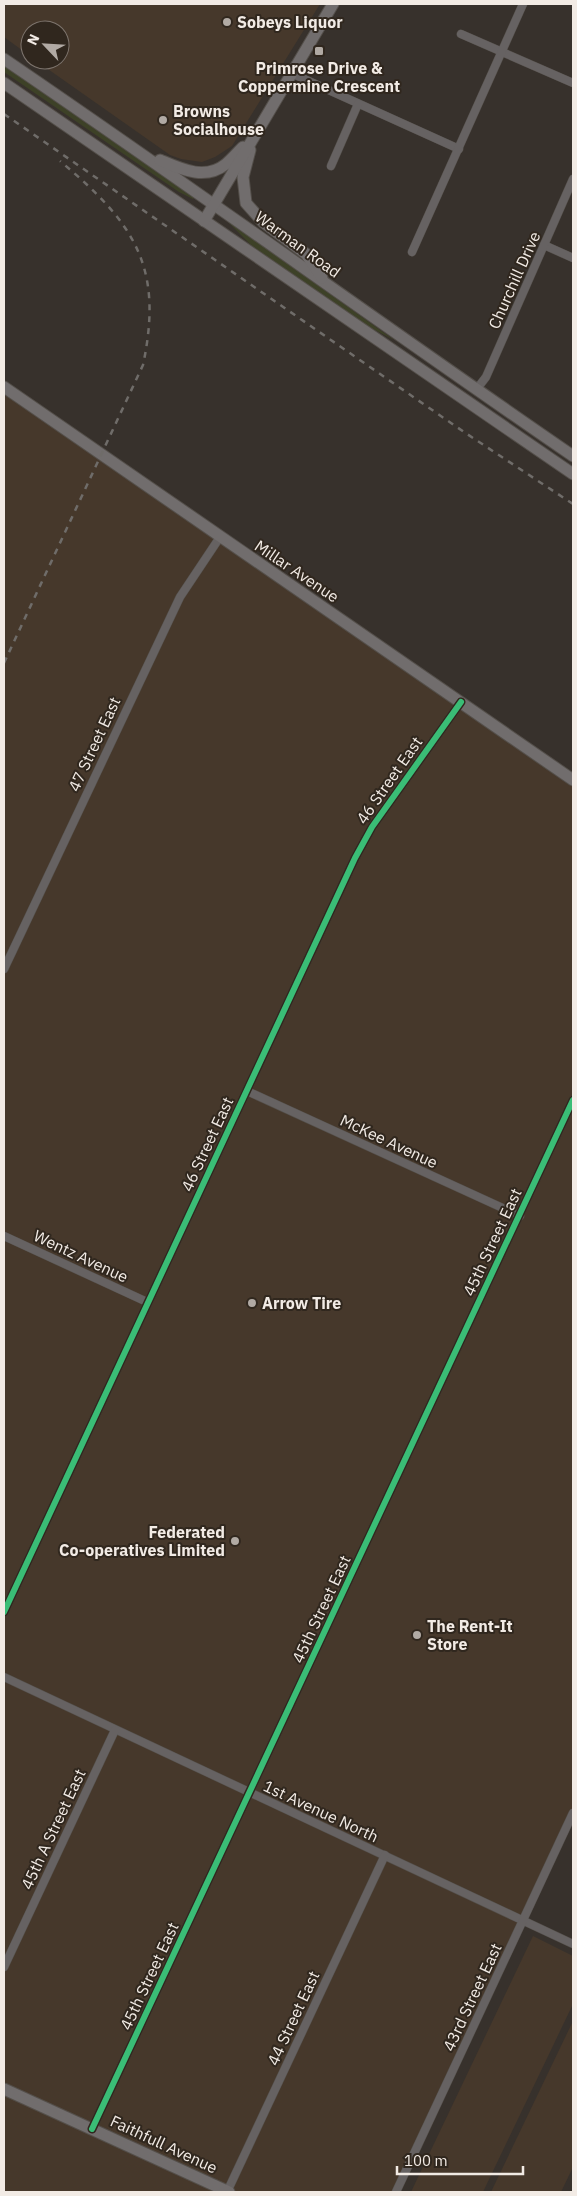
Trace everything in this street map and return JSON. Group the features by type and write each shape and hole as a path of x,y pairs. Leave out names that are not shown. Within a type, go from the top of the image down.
{"main road":[{"path":"204,221 333,4"},
{"name":"Warman Road","path":"4,59 573,456"},
{"name":"Warman Road","path":"4,83 573,474"},
{"path":"138,151 183,170 206,173 225,165 253,138"},
{"path":"253,138 243,178 246,203 264,222 306,254 325,284"},
{"path":"376,340 417,357 459,386 476,390"},
{"name":"Millar Avenue","path":"4,387 573,780"},
{"name":"Faithfull Avenue","path":"4,2089 228,2192"}],"street":[{"path":"412,252 523,4"},
{"path":"461,34 573,83"},
{"path":"291,73 459,148"},
{"path":"331,166 358,104"},
{"name":"Churchill Drive","path":"476,390 486,377 573,179"},
{"path":"544,245 573,258"},
{"name":"47 Street East","path":"4,969 176,604 220,537"},
{"name":"46 Street East","path":"4,1612 363,842 461,702"},
{"name":"McKee Avenue","path":"247,1090 520,1216"},
{"name":"45th Street East","path":"92,2129 573,1100"},
{"name":"Wentz Avenue","path":"4,1236 147,1302"},
{"name":"1st Avenue North","path":"4,1677 573,1944"},
{"name":"45th A Street East","path":"4,1968 115,1730"},
{"name":"43rd Street East","path":"396,2192 573,1813"},
{"name":"44 Street East","path":"228,2192 385,1855"}],"shaded area":[{"path":"4,4 320,4 232,146 215,157 202,162 181,159 170,155 49,70 70,70 70,20 20,20 20,49 4,37"},
{"path":"4,387 573,780 573,1813 396,2192 4,2192"},
{"path":"533,1936 573,1956 573,2004 483,2192 411,2192"},
{"path":"573,2021 573,2167 561,2192 491,2192"}],"green space":[{"path":"4,65 195,196 193,199 179,192 4,72"},
{"path":"225,219 394,340 369,327 252,246"}],"railway":[{"path":"4,114 464,432 573,504"},
{"path":"4,663 143,365 148,330 149,300 145,273 137,249 124,227 107,205 60,161"}],"cycle path":[{"path":"4,1612 355,858 372,827 461,702"},
{"path":"92,2129 573,1100"}],"place":[{"name":"Sobeys Liquor","path":"227,22"},
{"name":"Primrose Drive & Coppermine Crescent","path":"319,51"},
{"name":"Browns Socialhouse","path":"163,120"},
{"name":"Arrow Tire","path":"252,1303"},
{"name":"Federated Co-operatives Limited","path":"235,1541"},
{"name":"The Rent-It Store","path":"417,1635"}]}
